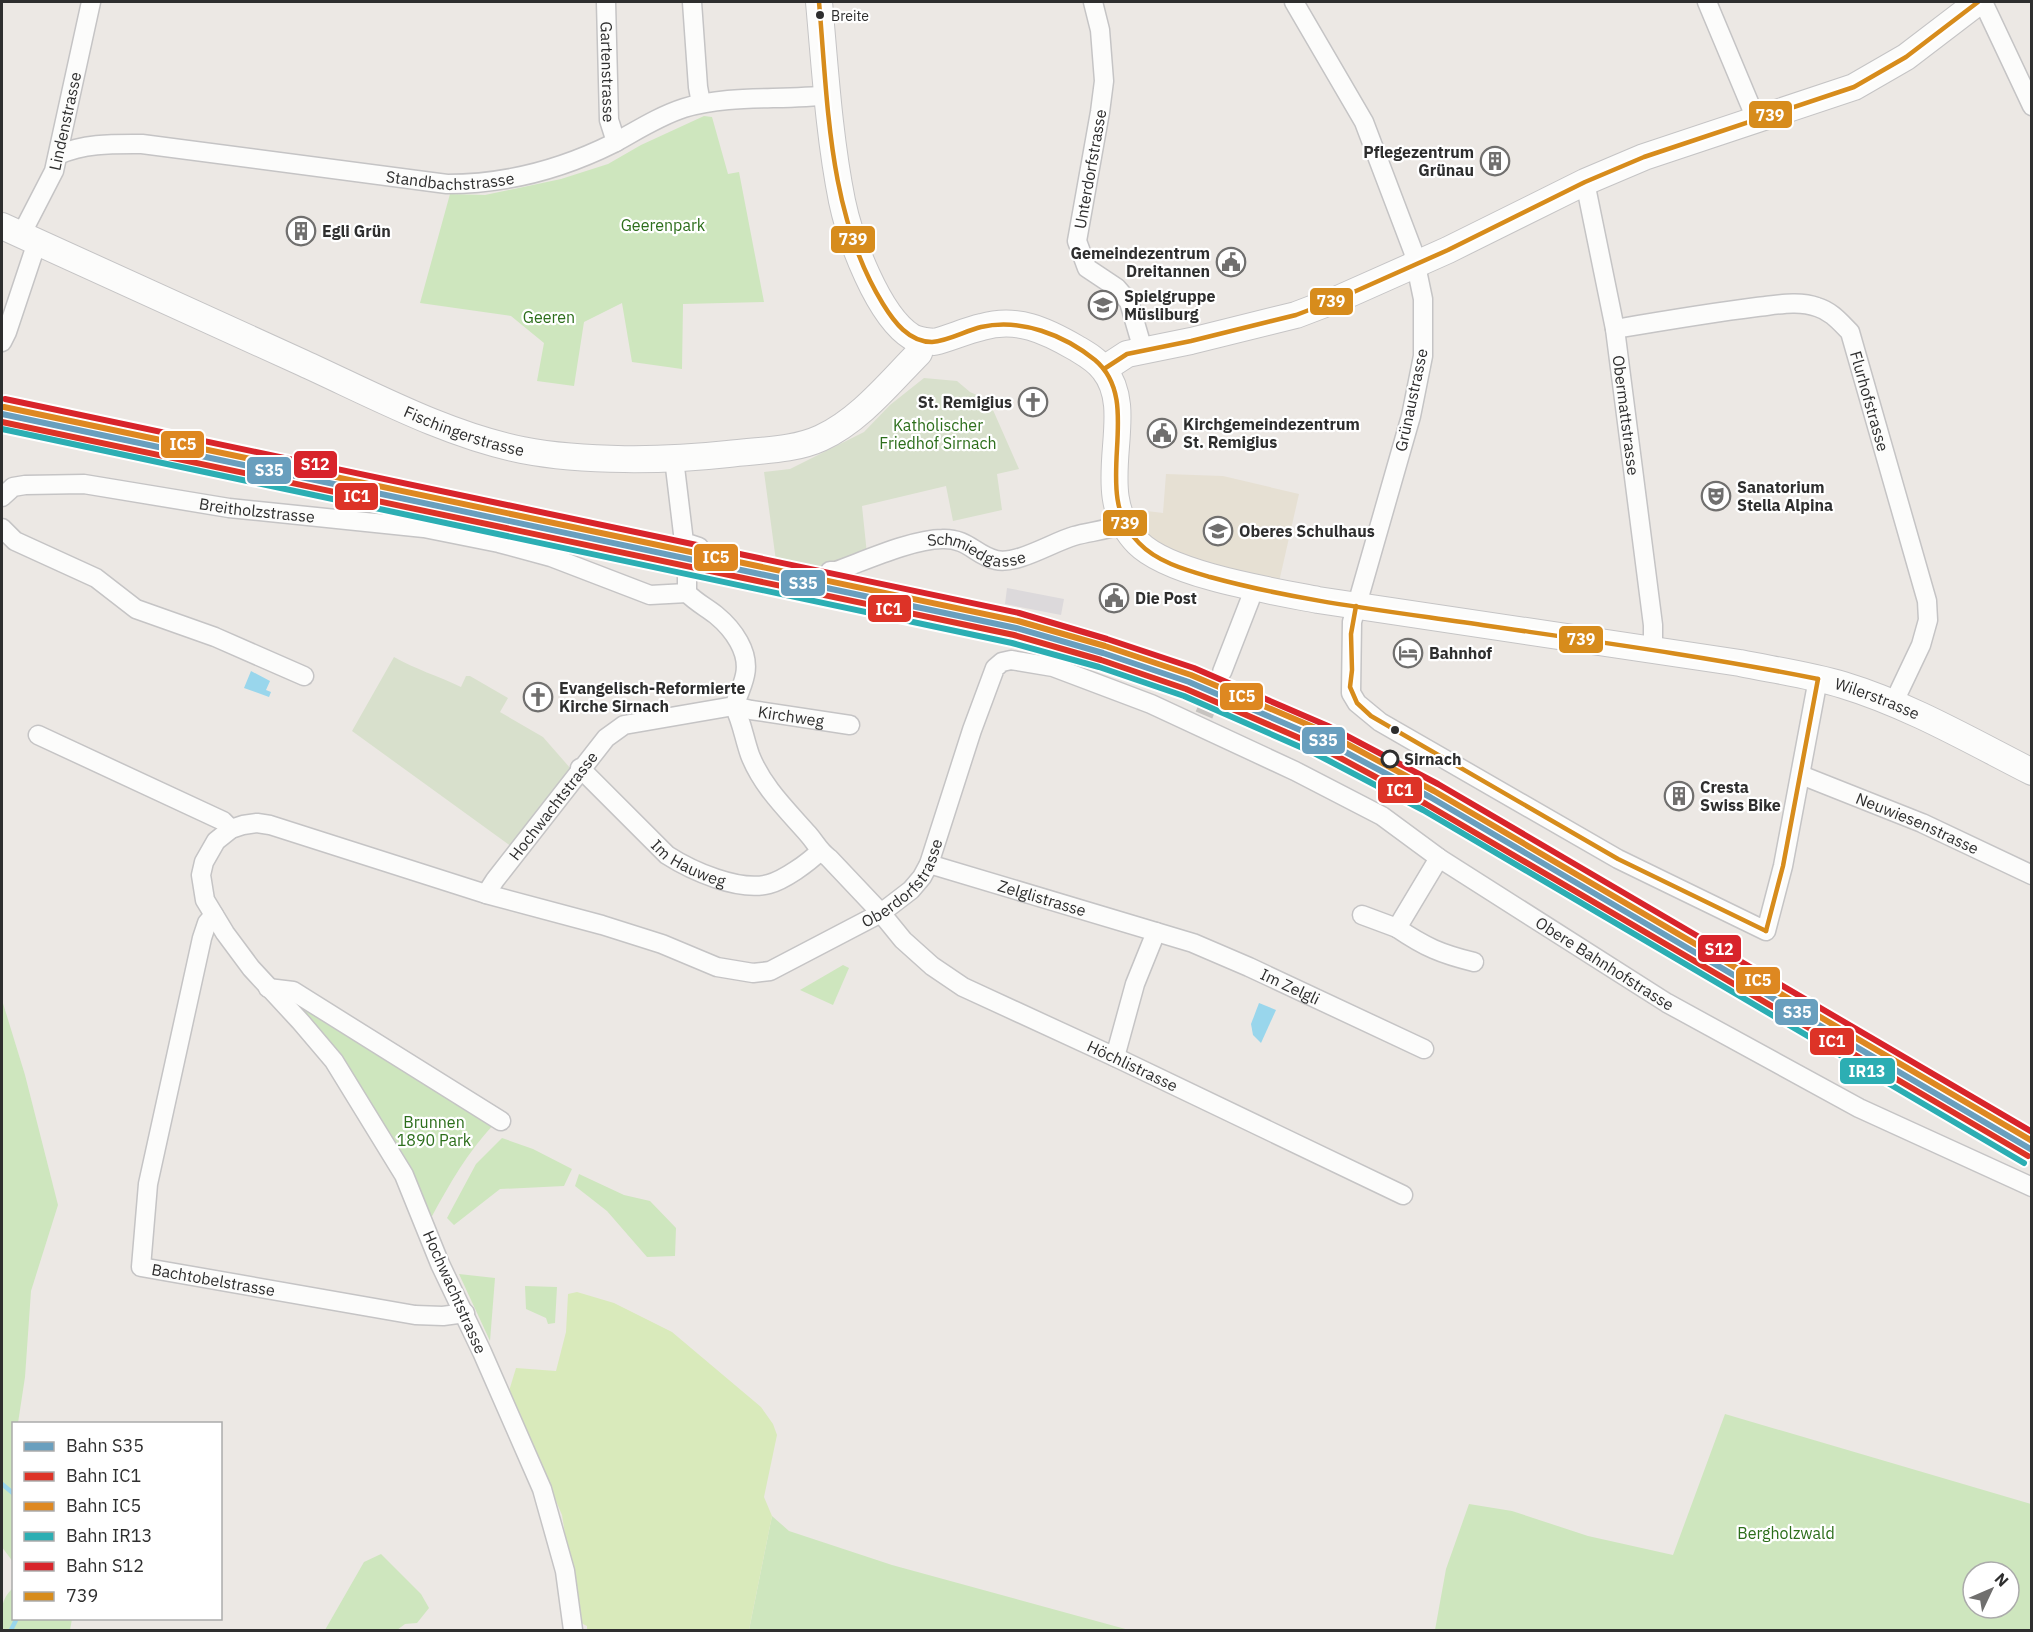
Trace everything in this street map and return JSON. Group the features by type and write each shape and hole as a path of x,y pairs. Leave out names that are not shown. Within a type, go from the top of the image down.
{"main road":[{"path":"819,2 828,95 843,202 860,258 890,315 901,328 923,341 942,340 997,323 1025,324 1037,327 1066,342 1096,361 1110,379 1117,401 1114,485 1123,523 1139,544 1160,558 1184,568 1253,587"},
{"path":"1104,369 1127,354 1296,315 1416,264 1585,182 1644,157 1854,87 1906,57 1978,2"},
{"name":"Fischingerstrasse","path":"20,234 446,426 486,440 544,453 675,459 796,446 820,439 836,430 865,407 919,353 923,341"},
{"name":"Wilerstrasse","path":"1253,587 1356,606 1740,663 1818,679 1843,685 1893,704 1951,730 2031,772"}],"street":[{"name":"Lindenstrasse","path":"2,342 7,332 20,234 50,180 58,155 91,2"},
{"name":"Gartenstrasse","path":"606,2 609,120 615,142"},
{"path":"692,2 701,103"},
{"name":"Unterdorfstrasse","path":"1093,2 1100,30 1104,81 1101,112 1077,241 1087,268 1117,288 1129,302 1143,350"},
{"name":"Grünaustrasse","path":"1294,2 1364,122 1413,251 1423,299 1423,356 1411,416 1364,587 1356,606 1351,634 1350,687 1357,703 1371,716 1618,859 1766,931 1783,866 1801,775"},
{"path":"1707,2 1756,119"},
{"path":"1983,2 2031,106"},
{"name":"Standbachstrasse","path":"58,155 74,148 100,144 142,144 447,183 477,184 541,172 580,159 680,109 701,103 730,99 828,95"},
{"name":"Obermattstrasse","path":"1585,182 1615,329 1653,624 1653,650"},
{"name":"Flurhofstrasse","path":"1615,329 1719,312 1805,304 1818,307 1835,316 1850,332 1927,601 1928,620 1921,645 1893,704"},
{"path":"675,459 691,544"},
{"name":"Breitholzstrasse","path":"2,497 13,487 25,484 84,484 229,508 393,524 500,543 551,557 650,595 687,584 697,603 716,615 736,637 744,650 745,676 734,706"},
{"name":"Schmiedgasse","path":"830,571 836,571 915,544 944,538 964,542 994,560 1015,559 1075,535 1108,530 1123,523"},
{"path":"2,528 15,541 96,578 136,609 215,637 304,676"},
{"path":"1222,672 1253,587"},
{"name":"Oberdorfstrasse","path":"486,894 602,925 662,944 717,967 753,973 770,970 881,913 912,890 929,864 987,686 995,668 1002,662 1025,661 1053,667 1151,704 1202,720"},
{"path":"1801,775 1818,679"},
{"path":"734,706 742,720 749,753 759,774 811,838 819,852 829,858 881,913"},
{"name":"Kirchweg","path":"734,706 850,725"},
{"name":"Hochwachtstrasse","path":"486,894 580,768 606,738 624,725 734,706"},
{"name":"Obere Bahnhofstrasse","path":"1202,720 1382,816 1439,858 1667,1003 1859,1108 2031,1187"},
{"path":"38,735 223,821 231,830 257,823 270,825 486,894"},
{"name":"Im Hauweg","path":"580,768 667,855 703,874 738,884 756,886 770,884 810,861 819,852"},
{"name":"Neuwiesenstrasse","path":"1801,775 1922,823 2031,875"},
{"name":"Hochwachtstrasse","path":"231,830 222,835 209,852 201,874 205,900 250,968 334,1061 404,1175 440,1264 465,1314 542,1489 565,1571 573,1630"},
{"path":"1397,928 1439,858"},
{"name":"Zelglistrasse","path":"929,864 1156,932"},
{"name":"Höchlistrasse","path":"881,913 903,940 932,966 963,987 1403,1195"},
{"name":"Bachtobelstrasse","path":"214,915 207,923 202,938 148,1184 141,1267 415,1315 465,1314"},
{"path":"1362,915 1397,928 1424,946 1446,955 1474,962"},
{"path":"1115,1057 1135,984 1156,932"},
{"name":"Im Zelgli","path":"1156,932 1193,943 1249,966 1424,1049"},
{"path":"268,988 292,991 501,1121"}],"shaded area":[{"name":"Oberes Schulhaus","path":"1166,474 1223,476 1299,494 1279,582 1187,559 1161,546 1149,536 1131,509 1163,513"},
{"path":"1007,588 1064,599 1061,615 1005,604"}],"green space":[{"name":"Geerenpark","path":"704,116 712,117 728,174 739,172 764,302 683,304 682,369 632,362 622,303 584,322 574,386 537,381 544,343 511,316 420,303 450,194 485,195 561,179 608,164 641,145"},
{"name":"Katholischer Friedhof Sirnach","path":"924,378 957,381 970,392 996,404 993,410 1019,469 997,474 1002,510 953,521 946,486 862,506 867,554 831,567 809,568 776,561 764,472 790,469 864,432 890,405"},
{"path":"394,657 461,687 466,676 470,676 508,698 500,712 543,737 571,769 512,847 352,731"},
{"path":"843,965 849,968 833,1005 800,990"},
{"path":"2,1000 25,1075 58,1205 31,1291 25,1377 18,1422 12,1422 12,1561 2,1547"},
{"name":"Brunnen 1890 Park","path":"294,1002 494,1124 475,1146 431,1218 405,1157 343,1062"},
{"path":"502,1138 533,1149 572,1169 564,1186 500,1189 454,1225 447,1218 476,1164"},
{"path":"579,1174 624,1195 650,1201 676,1228 675,1256 647,1257 607,1211 575,1186"},
{"path":"459,1274 495,1278 490,1341"},
{"path":"525,1286 557,1287 555,1323 548,1324 546,1318 526,1309"},
{"path":"577,1292 614,1303 672,1332 761,1407 773,1424 777,1435 764,1497 772,1516 749,1630 587,1630 587,1626 579,1622 562,1515 509,1391 516,1368 556,1371 566,1332 568,1294"},
{"name":"Bergholzwald","path":"1725,1414 2031,1504 2031,1630 1435,1630 1446,1569 1469,1504 1512,1511 1588,1536 1673,1555"},
{"path":"772,1516 789,1531 892,1565 1129,1630 749,1630"},
{"path":"381,1554 421,1594 429,1608 417,1623 405,1624 397,1630 325,1630 364,1562"},
{"path":"12,1589 12,1620 72,1620 70,1630 2,1630 2,1607"}],"water":[{"path":"251,671 270,681 266,690 271,692 269,697 244,688"},
{"path":"1259,1003 1276,1010 1261,1043 1253,1035 1251,1024"}],"waterway":[{"path":"2,1484 12,1492"},
{"path":"11,1630 16,1620"}],"tunnel":[{"path":"684,542 687,574"},
{"path":"1204,715 1222,672"}],"rail line":[{"name":"S12","path":"5,399 1019,613 1194,668 1328,726 1438,784 2032,1132"},
{"name":"IC5","path":"4,407 1018,621 1105,646 1191,675 1325,732 1434,791 2032,1141"},
{"name":"S35","path":"2,414 1016,628 1103,653 1189,682 1321,739 1430,797 2032,1150"},
{"name":"IC1","path":"2,422 1014,635 1101,660 1186,689 1318,746 1426,804 2028,1156"},
{"name":"IR13","path":"2,429 1012,643 1099,667 1184,696 1314,753 1423,810 2024,1163"}],"transit line":[{"name":"739","path":"819,2 829,118 841,196 851,233 865,270 883,304 903,330 916,339 932,342 981,327 1011,325 1056,336 1095,360 1110,378 1116,400 1118,424 1116,474 1118,499 1124,522 1146,550 1172,564 1210,577 1314,600 1654,650 1818,679"},
{"name":"739","path":"1104,369 1127,354 1296,315 1338,299 1448,250 1585,182 1644,157 1854,87 1906,57 1978,2"},
{"name":"739","path":"1356,606 1351,634 1350,687 1357,703 1371,716 1618,859 1766,931"},
{"name":"739","path":"1766,931 1783,866 1818,679"}],"place":[{"name":"Breite","path":"820,15"},
{"name":"Pflegezentrum Grünau","path":"1495,161"},
{"name":"Egli Grün","path":"301,231"},
{"name":"Gemeindezentrum Dreitannen","path":"1231,262"},
{"name":"Spielgruppe Müsliburg","path":"1103,305"},
{"name":"St. Remigius","path":"1033,402"},
{"name":"Kirchgemeindezentrum St. Remigius","path":"1162,433"},
{"name":"Sanatorium Stella Alpina","path":"1716,496"},
{"name":"Oberes Schulhaus","path":"1218,531"},
{"name":"Die Post","path":"1114,598"},
{"name":"Bahnhof","path":"1408,653"},
{"name":"Evangelisch-Reformierte Kirche Sirnach","path":"538,697"},
{"name":"Sirnach","path":"1390,759"},
{"name":"Cresta Swiss Bike","path":"1679,796"}],"park label":[{"name":"Geeren","path":"549,317"}]}
